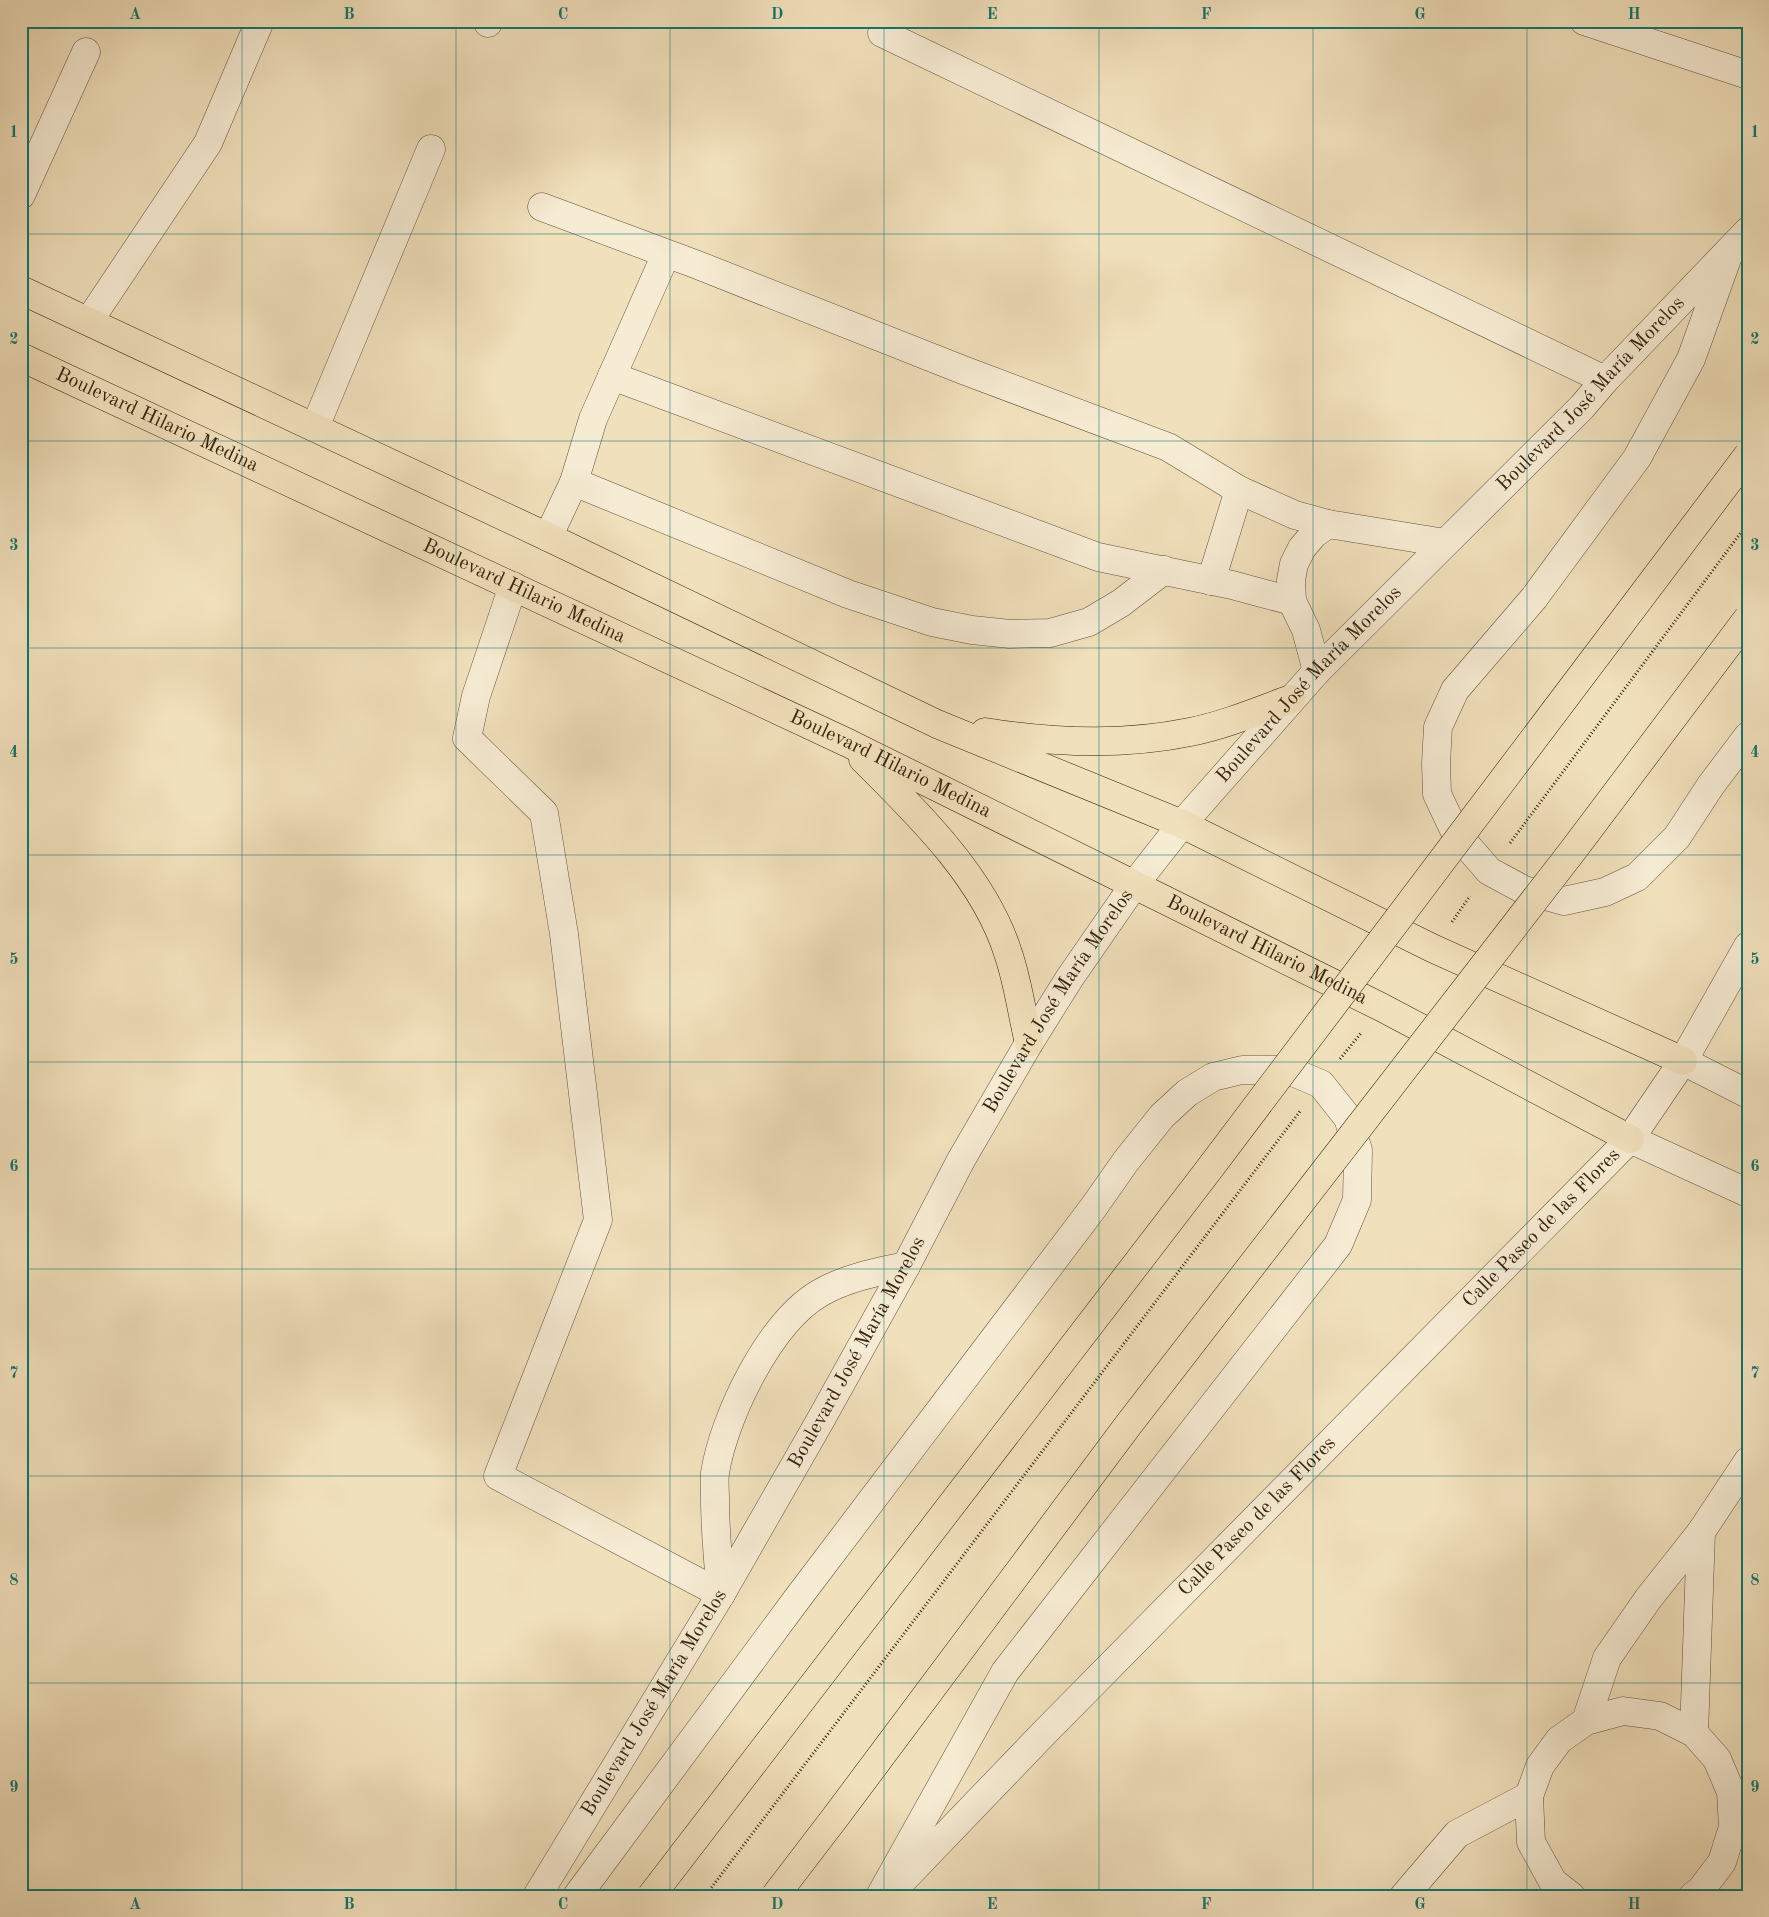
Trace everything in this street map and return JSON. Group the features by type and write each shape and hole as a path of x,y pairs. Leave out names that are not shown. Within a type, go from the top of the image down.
{"main road":[{"path":"21,290 314,426 937,724 1182,824 1432,948 1683,1061"},
{"name":"Boulevard Hilario Medina","path":"21,357 848,743 1381,1007 1630,1139"},
{"path":"651,1896 1207,1172 1748,456"},
{"path":"775,1896 1129,1424 1574,849 1748,618"},
{"path":"937,724 1022,738 1077,741 1136,741 1190,732 1228,722 1291,699"},
{"path":"848,743 910,806 948,849 986,904 1008,953 1029,1043"}],"street":[{"path":"88,321 208,143 260,21"},
{"path":"1584,21 1748,76"},
{"path":"882,33 1605,380"},
{"path":"21,196 86,52"},
{"path":"314,426 431,149"},
{"path":"542,207 695,264 962,370 1168,447 1239,490 1295,515 1328,524 1445,543"},
{"path":"1740,238 1691,359 1637,458 1534,598 1455,690 1438,727 1437,794 1455,832 1489,871 1524,890 1564,901 1605,892 1637,877 1677,837 1711,785 1748,736"},
{"name":"Boulevard José María Morelos","path":"537,1896 720,1594 820,1421 906,1266 961,1160 1029,1043 1069,979 1134,885 1182,824 1317,671 1582,407 1605,380 1740,238"},
{"path":"548,537 574,482 593,419 666,254"},
{"path":"612,376 1098,557 1127,565 1164,570 1292,601"},
{"path":"574,482 848,594 932,622 972,630 1010,634 1050,633 1088,622 1121,603 1164,570"},
{"path":"1211,581 1239,490"},
{"path":"1317,671 1306,630 1292,601 1291,580 1294,564 1302,548 1314,534 1328,524"},
{"path":"513,586 476,696 467,738 544,813 564,934 598,1220 498,1476 720,1594"},
{"name":"Calle Paseo de las Flores","path":"888,1896 1045,1732 1630,1139 1683,1061 1748,946"},
{"path":"1683,1061 1748,1094"},
{"path":"577,1896 809,1584 1093,1208 1126,1161 1162,1116 1187,1093 1213,1078 1242,1070 1288,1070 1321,1084 1348,1118 1358,1150 1357,1200 1338,1245 1005,1672 880,1896"},
{"name":"Boulevard Hilario Medina","path":"1630,1139 1748,1192"},
{"path":"720,1594 715,1523 715,1473 729,1422 753,1369 792,1314 819,1293 856,1277 906,1266"},
{"path":"1586,1722 1607,1658 1648,1599 1701,1532 1748,1461"},
{"path":"1694,1733 1701,1532"},
{"path":"1571,1896 1553,1882 1531,1842 1529,1796 1540,1766 1559,1740 1586,1722 1622,1711 1660,1716 1694,1733 1717,1759 1731,1792 1740,1835 1700,1891 1692,1896"},
{"path":"1404,1896 1456,1834 1529,1796"}],"path":[{"path":"1432,948 1748,522"},
{"path":"705,1896 1381,1007"}]}
